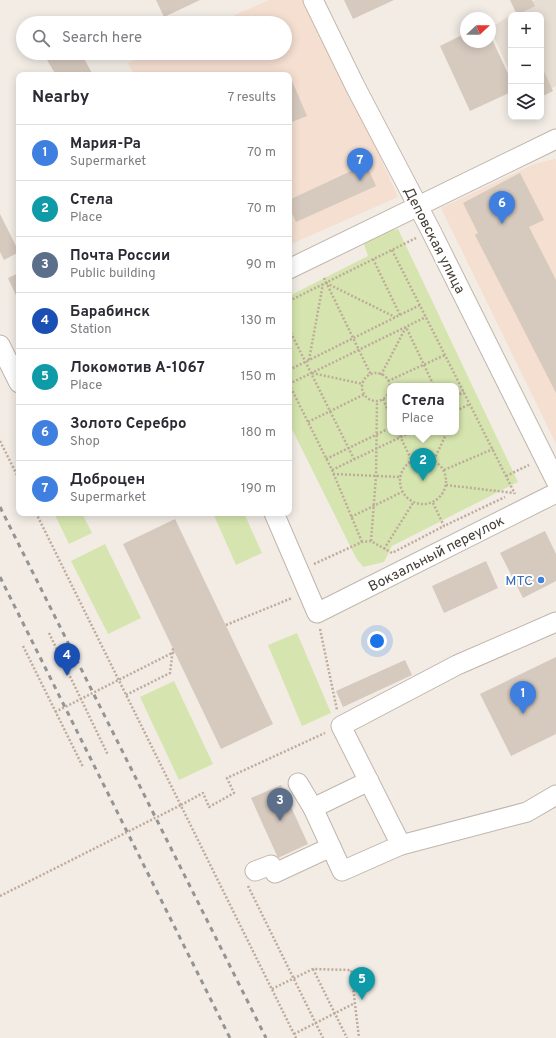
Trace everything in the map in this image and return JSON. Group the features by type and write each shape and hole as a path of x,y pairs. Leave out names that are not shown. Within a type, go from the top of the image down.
{"street":[{"name":"Деповская улица","path":"313,0 355,86 419,206 556,481"},
{"path":"292,268 556,139"},
{"path":"0,345 16,377"},
{"name":"Вокзальный переулок","path":"317,613 556,493"},
{"path":"275,516 317,613"},
{"path":"401,846 370,781 341,726 457,665 556,622"},
{"path":"313,808 370,781"},
{"path":"298,784 313,808 342,871 401,846 527,812 556,795"},
{"path":"255,870 271,865 275,873 331,846"}],"path":[{"path":"292,299 431,231"},
{"path":"392,250 493,448 521,511"},
{"path":"373,259 400,315"},
{"path":"307,361 324,278"},
{"path":"324,283 395,318"},
{"path":"324,283 354,338 371,375"},
{"path":"292,368 420,305"},
{"path":"292,382 426,317"},
{"path":"406,327 433,383"},
{"path":"381,374 406,327"},
{"path":"292,334 307,361 311,373 354,459"},
{"path":"381,374 388,381 445,355"},
{"path":"311,373 363,384"},
{"path":"381,374 371,375 367,378 363,384 364,394 371,400 377,401 387,395"},
{"path":"292,390 332,472 362,542"},
{"path":"459,394 464,392"},
{"path":"308,422 364,394"},
{"path":"382,399 387,409"},
{"path":"371,541 376,476 375,449 377,401"},
{"path":"459,409 470,404"},
{"path":"326,459 387,429"},
{"path":"332,472 354,459 405,435"},
{"path":"434,460 446,435"},
{"path":"401,437 412,461"},
{"path":"0,441 16,474"},
{"path":"444,470 493,448"},
{"path":"506,476 544,457"},
{"path":"420,458 434,460 444,470 446,485 440,498 433,503 420,505 413,503 402,492 400,477 403,470 412,461 420,458"},
{"path":"332,472 400,477"},
{"path":"446,485 514,493"},
{"path":"351,517 402,492"},
{"path":"299,571 362,542 371,541 392,553 444,526 514,493"},
{"path":"384,549 413,503"},
{"path":"433,503 444,526"},
{"path":"37,516 296,1038"},
{"path":"226,625 308,592"},
{"path":"0,896 203,793 209,807 234,793 227,778 341,726 317,613"},
{"path":"49,633 108,755"},
{"path":"23,646 83,767"},
{"path":"126,695 170,673 173,648"},
{"path":"55,712 174,652"},
{"path":"255,870 246,874 245,879 323,1038"},
{"path":"272,989 313,969 351,970 359,1038"},
{"path":"313,969 347,1038"},
{"path":"294,1034 355,1003"}],"shaded area":[{"path":"269,0 310,0 398,197 292,244 292,72 132,72 128,63 135,60 292,60 292,16 233,16"},
{"path":"535,0 556,0 556,86 544,92 544,12 516,12"},
{"path":"508,17 508,68 496,41 496,24"},
{"path":"555,159 556,444 441,208 534,164"}],"green space":[{"path":"398,229 518,482 392,546 384,562 363,567 356,558 292,429 292,294 368,256 363,241 383,232"},
{"path":"55,516 84,516 92,533 69,544"},
{"path":"214,516 245,516 262,553 236,565"},
{"path":"105,544 141,618 108,634 71,561"},
{"path":"297,633 331,713 302,726 268,645"},
{"path":"174,681 213,764 179,780 140,697"}],"building":[{"path":"156,0 200,0 166,16 164,16"},
{"path":"344,0 394,0 353,19"},
{"path":"510,0 532,0 535,6 523,12 516,12"},
{"path":"460,36 460,48 496,48 508,74 508,93 470,111 440,46"},
{"path":"47,60 85,60 91,72 54,72"},
{"path":"544,71 553,91 544,96"},
{"path":"292,81 307,116 292,122"},
{"path":"366,164 376,186 296,222 292,213 292,199"},
{"path":"520,173 544,220 529,227 556,280 556,393 475,235 478,233 463,203"},
{"path":"0,214 16,246 16,254 4,260 0,252"},
{"path":"16,274 16,295 8,278"},
{"path":"175,519 273,724 221,749 123,544"},
{"path":"545,531 556,554 556,581 523,598 500,553"},
{"path":"486,561 498,588 444,613 432,586"},
{"path":"556,657 556,734 511,756 480,694"},
{"path":"405,660 412,675 343,707 336,691"},
{"path":"281,785 308,844 278,858 251,798"}],"railway":[{"path":"0,507 266,1038"},
{"path":"0,577 230,1038"}],"place":[{"name":"Доброцен","path":"360,181"},
{"name":"Золото Серебро","path":"502,224"},
{"name":"Стела","path":"423,481"},
{"name":"МТС","path":"541,580"},
{"name":"Барабинск","path":"67,676"},
{"name":"Мария-Ра","path":"523,714"},
{"name":"Почта России","path":"280,821"},
{"name":"Локомотив А-1067","path":"362,1000"}]}
